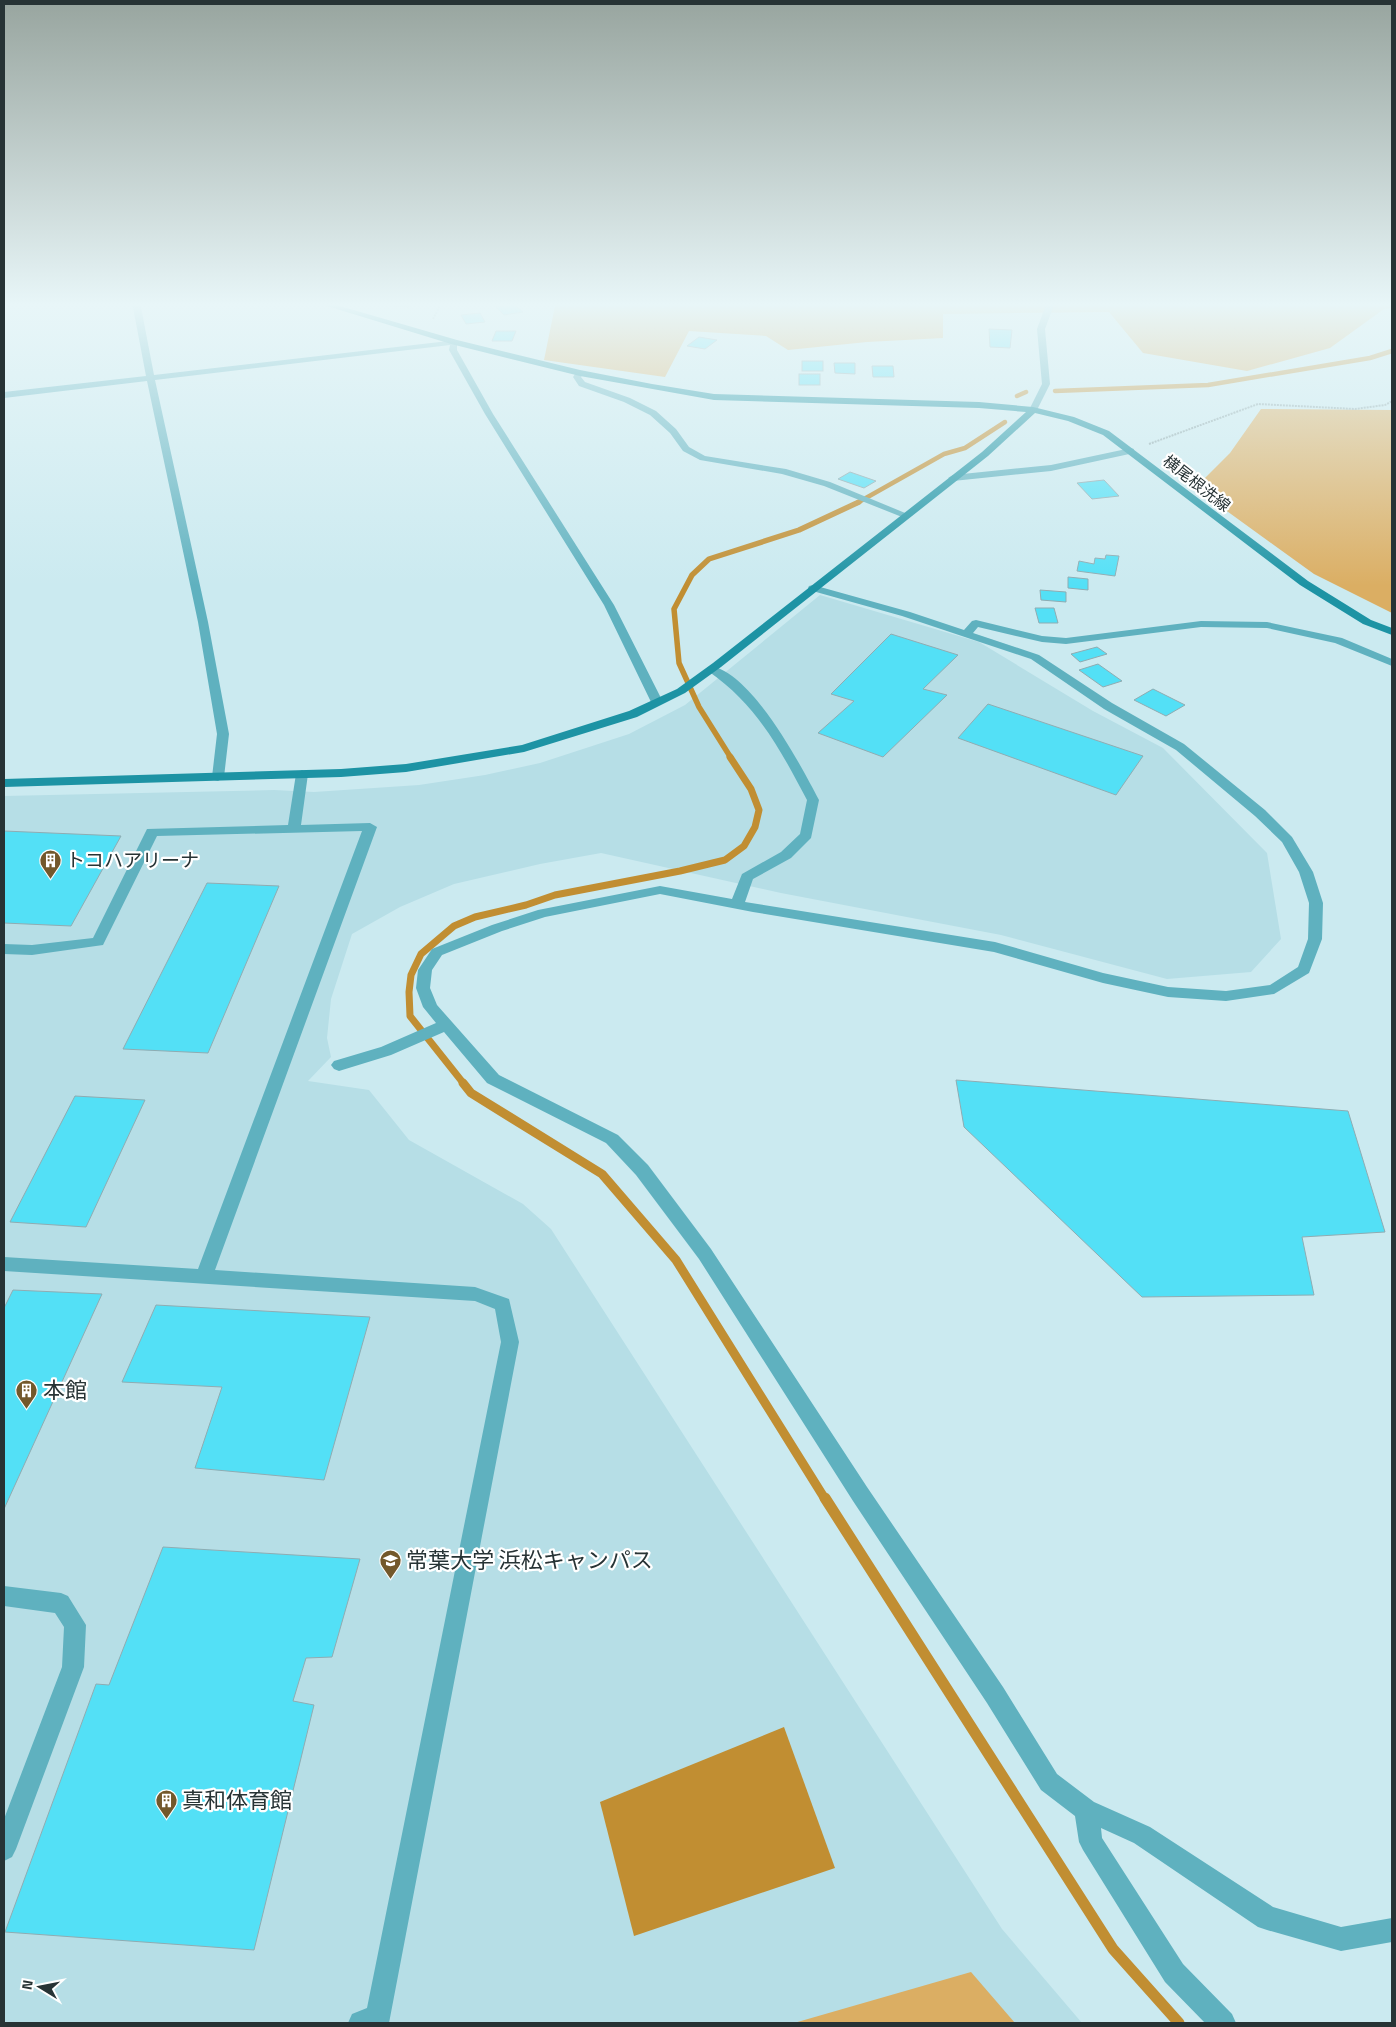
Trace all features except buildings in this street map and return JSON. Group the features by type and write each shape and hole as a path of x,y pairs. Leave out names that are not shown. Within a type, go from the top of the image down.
{"main road":[{"name":"横尾根洗線","path":"712,397 979,405 1033,410 1080,423 1106,434 1131,450 1304,583 1367,622 1392,632"},
{"path":"4,783 302,774 406,768 524,748 633,714 681,691 712,669 905,515 985,454 1033,410"}],"street":[{"path":"155,397 203,622 223,734 218,777"},
{"path":"479,397 609,605 657,702"},
{"path":"617,397 653,413 673,431 686,449 703,458 784,471 827,484 905,515"},
{"path":"1033,410 1040,397"},
{"path":"953,478 1051,468 1131,450"},
{"path":"813,588 906,614 1034,657 1108,706 1180,747 1260,813 1287,840 1306,872 1316,903 1315,939 1304,970 1274,989 1226,996 1168,992 1103,978 995,947 660,890 543,914 497,928 437,952 425,970 423,988 439,1028 493,1079 612,1139 642,1170 705,1254 860,1494 995,1695 1050,1782 1086,1810 1142,1835 1267,1918 1341,1939 1392,1930"},
{"path":"965,635 976,623 1042,639 1066,641 1201,624 1267,624 1338,640 1392,663"},
{"path":"712,669 727,677 746,694 780,740 814,800 806,835 786,855 747,877 737,904"},
{"path":"294,829 302,774"},
{"path":"4,949 32,950 98,942 152,832 370,827 330,930 280,1073 204,1276"},
{"path":"339,1065 386,1051 439,1028"},
{"path":"4,1264 475,1294 503,1304 510,1342 378,2018 361,2023"},
{"path":"4,1596 61,1603 75,1625 72,1668 4,1849"},
{"path":"1086,1810 1091,1842 1174,1972 1223,2023"}],"path":[{"path":"1131,450 1258,404 1355,409 1386,405 1392,401"}],"shaded area":[{"path":"1261,409 1392,410 1392,613 1314,574 1195,488 1230,453"},
{"name":"常葉大学 浜松キャンパス","path":"820,595 979,642 1093,711 1163,748 1267,853 1281,939 1251,972 1167,979 1001,935 781,893 601,853 540,864 454,884 400,907 352,934 331,999 327,1038 331,1057 308,1081 369,1090 409,1140 523,1204 551,1229 1002,1929 1082,2023 4,2023 4,796 274,790 314,792 419,785 485,775 540,763 629,734 685,705"},
{"path":"784,1727 835,1868 634,1936 600,1802"},
{"path":"971,1972 1015,2023 794,2023"}],"waterway":[{"path":"858,503 944,454 965,448 1005,422"},
{"path":"731,758 699,707 679,663 674,609 692,575 709,559 799,530 858,503"},
{"path":"464,1084 410,1016 409,992 411,975 421,954 454,926 475,917 526,905 555,895 680,871 725,860 744,846 755,827 759,810 751,789 730,757"},
{"path":"463,1083 471,1093 602,1174 676,1260 825,1499"},
{"path":"825,1498 1113,1949 1179,2023"}],"place":[{"name":"トコハアリーナ","path":"50,879"},
{"name":"本館","path":"27,1409"},
{"name":"常葉大学 浜松キャンパス","path":"390,1579"},
{"name":"真和体育館","path":"166,1819"}]}
